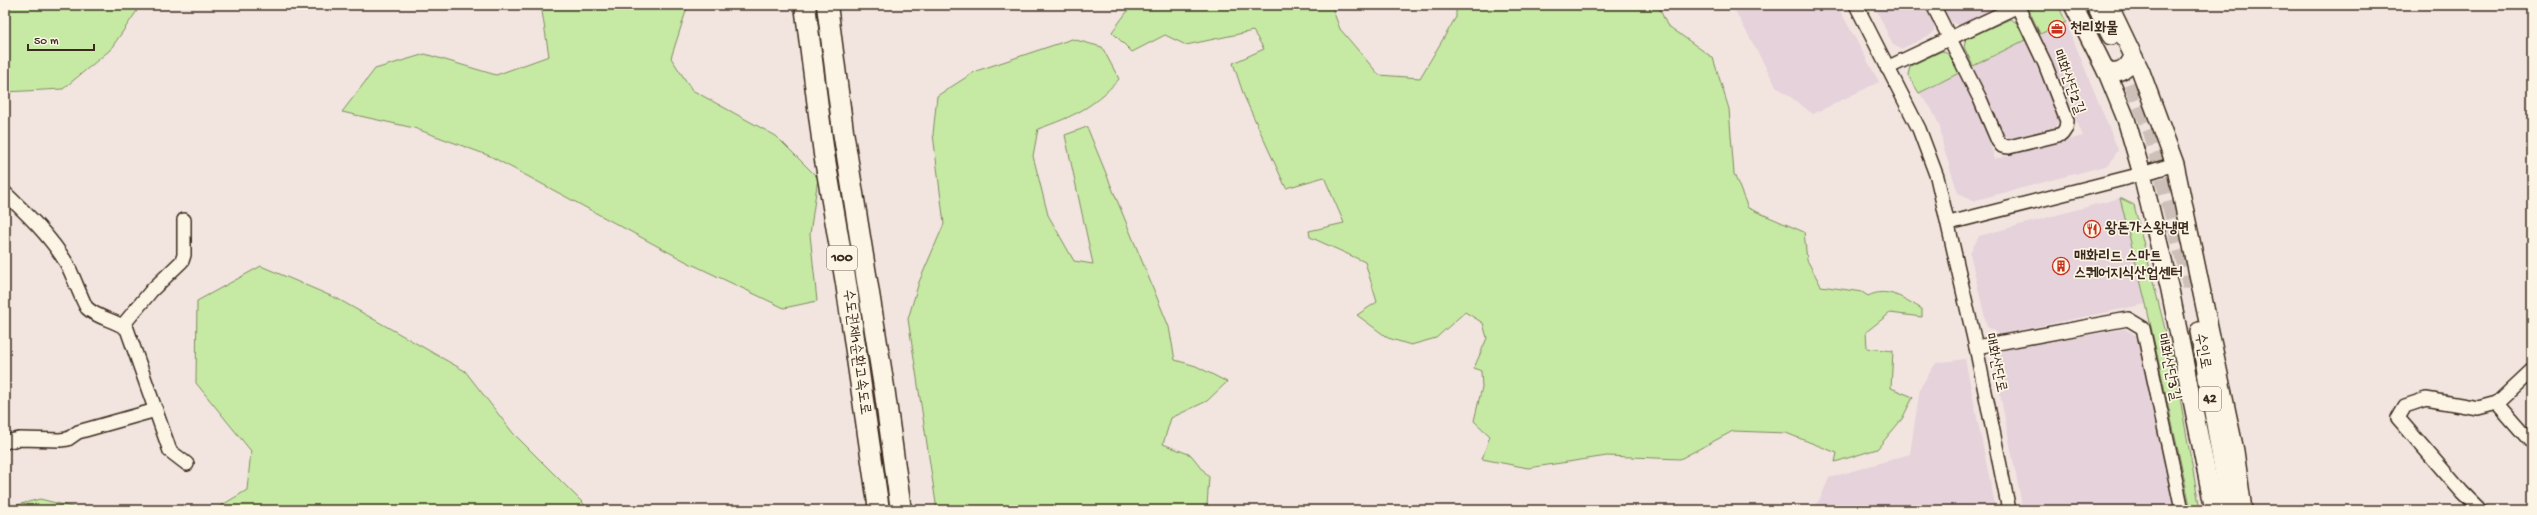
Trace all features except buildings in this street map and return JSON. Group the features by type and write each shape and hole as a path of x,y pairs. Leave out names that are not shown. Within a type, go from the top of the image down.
{"highway":[{"name":"수도권제1순환고속도로","path":"805,5 824,154 846,283 879,510"},
{"name":"수도권제1순환고속도로","path":"827,5 843,131 884,387 901,510"}],"main road":[{"path":"2073,5 2119,62"},
{"path":"2083,5 2119,62 2175,164 2235,451 2243,510"},
{"path":"2095,5 2119,62"},
{"path":"2108,5 2119,62 2126,119 2142,174 2171,298 2214,510"},
{"name":"수인로","path":"2221,510 2185,288 2230,510"}],"street":[{"name":"매화산단로","path":"1856,5 1919,129 1937,177 1949,223 1976,347 2009,510"},
{"name":"매화산단2길","path":"1887,68 1949,38 2018,6 2045,64 2068,121 2062,134 2009,147 2002,146 1998,141 1980,99 1949,38 1933,5"},
{"path":"1949,223 2142,174 2175,164"},
{"path":"5,193 49,238 78,284 85,307 93,313 116,320 128,329 170,451 187,464"},
{"path":"123,326 152,290 182,261 184,255 184,220"},
{"name":"매화산단3길","path":"1976,347 2128,319 2137,323 2143,328 2182,510"},
{"path":"2480,510 2462,492 2398,418 2404,406 2426,399 2478,408 2497,403 2532,370"},
{"path":"2497,403 2532,443"},
{"path":"5,442 68,439 78,432 156,410"}],"shaded area":[{"path":"1732,5 1837,5 1879,82 1813,114 1776,86"},
{"path":"1874,5 1924,5 1936,26 1932,34 1901,49 1893,45"},
{"path":"1942,5 2002,5 1960,26 1951,22"},
{"path":"2066,22 2118,150 2109,165 1972,201 1958,193 1943,146 1940,126 1931,108 1919,93 1959,73 1981,120 1995,159 2083,136 2040,34"},
{"path":"2025,40 2059,120 2055,127 2010,139 2003,134 1973,66"},
{"name":"매화리드 스마트 스퀘어지식산업센터","path":"2120,198 2146,304 2000,334 1987,327 1970,253 1979,236"},
{"path":"2125,329 2137,336 2174,510 2023,510 1994,364 2004,349"},
{"path":"1965,359 1996,510 1811,510 1820,499 1829,478 1910,454 1920,388 1936,363"}],"green space":[{"path":"5,5 141,5 110,50 63,89 5,92"},
{"path":"541,5 713,5 687,8 671,58 692,90 776,136 818,178 810,234 817,301 784,308 687,262 490,156 414,128 342,112 375,69 425,54 496,75 549,56"},
{"path":"1132,5 1331,5 1340,29 1379,75 1420,78 1456,17 1456,5 1658,5 1667,25 1713,58 1729,109 1734,174 1748,208 1804,232 1807,260 1821,286 1862,292 1868,296 1882,292 1889,293 1896,295 1922,309 1922,317 1890,313 1866,332 1867,348 1893,351 1891,388 1913,397 1902,419 1877,449 1835,462 1837,453 1786,433 1733,431 1680,459 1607,456 1528,468 1482,459 1490,436 1474,421 1482,387 1481,371 1474,368 1487,338 1483,323 1465,312 1436,338 1411,345 1388,338 1357,315 1377,302 1365,262 1310,237 1309,231 1344,223 1324,177 1286,188 1244,96 1233,63 1264,49 1253,31 1186,45 1165,35 1132,52 1112,32"},
{"path":"2039,5 2058,5 2066,22 2040,34 2029,10"},
{"path":"2010,19 2017,23 2025,40 1973,66 1964,47 1966,39"},
{"path":"1072,39 1102,47 1119,79 1110,89 1082,110 1062,120 1038,129 1033,156 1048,215 1074,261 1093,264 1065,135 1087,127 1169,327 1175,360 1196,366 1227,382 1207,401 1171,418 1163,444 1191,455 1209,477 1207,506 1191,510 937,510 908,319 919,282 944,224 933,134 937,96 976,71"},
{"path":"1942,51 1950,55 1959,73 1919,93 1908,75 1910,66"},
{"path":"2120,198 2134,205 2174,365 2200,510 2191,510 2146,304"},
{"path":"261,266 338,299 465,371 513,433 590,510 214,510 247,490 251,451 196,383 197,301"},
{"path":"40,499 84,510 5,510 5,508"}],"tunnel":[{"path":"2123,59 2152,133 2191,287"}],"place":[{"name":"천리화물","path":"2057,29"},
{"name":"왕돈가스왕냉면","path":"2092,229"},
{"name":"매화리드 스마트 스퀘어지식산업센터","path":"2061,266"}]}
